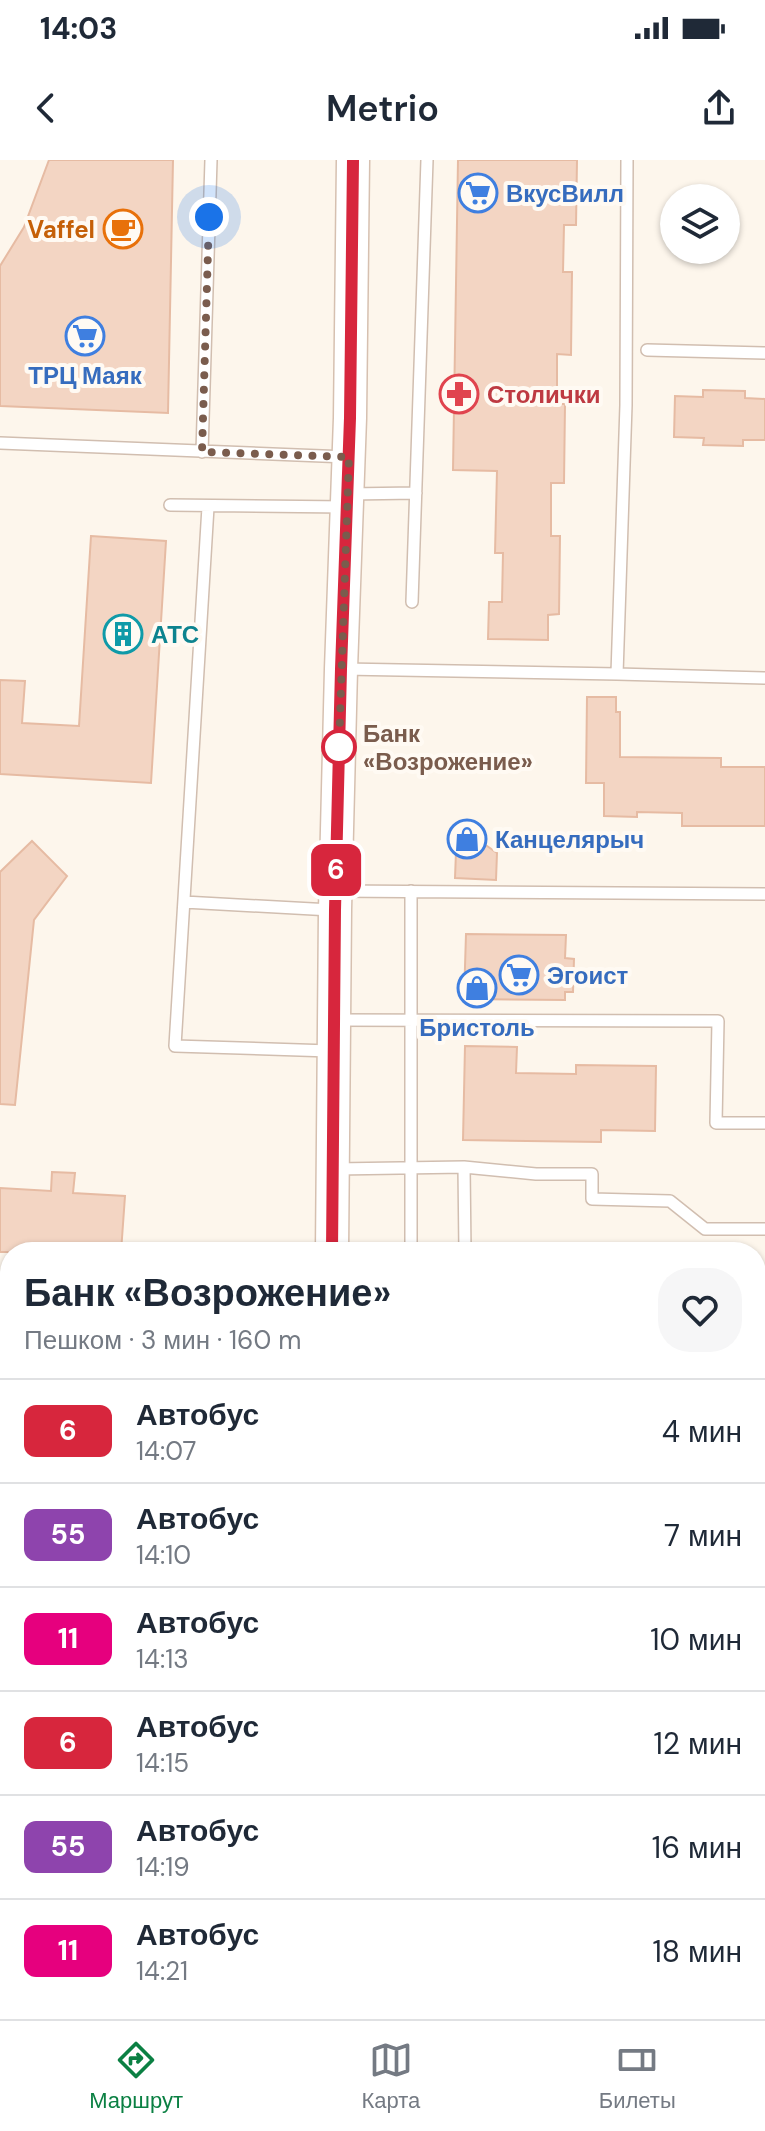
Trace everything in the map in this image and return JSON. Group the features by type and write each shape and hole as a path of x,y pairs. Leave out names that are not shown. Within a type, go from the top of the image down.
{"main road":[{"path":"332,1242 335,900 348,501 353,160"}],"lane":[{"path":"202,452 211,160"},
{"path":"412,602 427,160"},
{"path":"617,674 626,405 627,160"},
{"path":"647,350 765,353"},
{"path":"0,443 349,457"},
{"path":"170,505 208,507 348,501 416,493"},
{"path":"208,507 175,1046 334,1035 412,1018 718,1021 716,1123 765,1123"},
{"path":"341,669 765,678"},
{"path":"184,902 335,900 411,891 765,894"},
{"path":"411,891 411,1242"},
{"path":"333,1170 412,1166 536,1174 592,1174 592,1199 670,1201 705,1229 765,1229"},
{"path":"464,1167 465,1242"}],"building":[{"name":"ТРЦ Маяк","path":"49,160 173,160 168,413 0,406 0,266 24,227"},
{"path":"458,160 577,160 576,225 564,225 563,272 572,272 571,355 557,354 557,404 565,404 564,483 551,483 551,536 560,536 559,614 548,615 548,640 488,639 489,602 502,602 503,553 495,553 497,471 453,470"},
{"path":"703,390 745,391 745,398 765,399 765,440 743,440 743,446 703,445 704,438 674,437 675,396 703,397"},
{"name":"АТС","path":"91,536 166,541 151,783 0,774 0,680 25,681 22,723 79,726"},
{"path":"587,697 616,697 616,712 620,712 620,757 721,758 721,767 765,767 765,826 682,826 682,813 637,812 637,817 604,816 604,783 586,783"},
{"name":"Канцелярыч","path":"457,825 497,853 496,880 455,878"},
{"path":"32,841 67,876 34,920 15,1105 0,1104 0,872"},
{"name":"Эгоист","path":"466,934 566,935 565,958 574,959 573,992 565,992 565,1000 464,999"},
{"path":"465,1046 517,1047 516,1073 576,1074 576,1065 656,1066 655,1131 601,1130 601,1142 463,1140"},
{"path":"52,1172 75,1173 73,1193 125,1196 122,1242 0,1242 0,1188 51,1191"}],"bus line":[{"name":"6","path":"332,1242 335,910 348,507 353,160"}],"place":[{"name":"ВкусВилл","path":"478,193"},
{"name":"Vaffel","path":"123,229"},
{"name":"ТРЦ Маяк","path":"85,336"},
{"name":"Столички","path":"459,394"},
{"name":"АТС","path":"123,634"},
{"name":"Банк «Возрожение»","path":"339,747"},
{"name":"Канцелярыч","path":"467,839"},
{"name":"Эгоист","path":"519,975"},
{"name":"Бристоль","path":"477,988"}],"route":[{"path":"209,217 202,452 349,457 339,747"}]}
